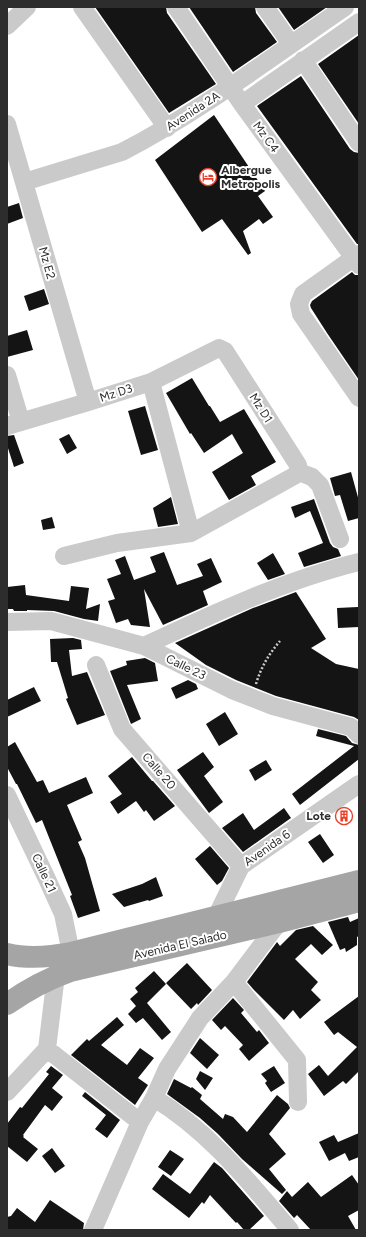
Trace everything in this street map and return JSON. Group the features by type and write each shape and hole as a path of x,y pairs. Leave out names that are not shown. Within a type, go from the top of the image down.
{"main road":[{"name":"Avenida El Salado","path":"7,954 34,957 71,953 359,881"},
{"name":"Avenida El Salado","path":"7,1004 27,990 56,975 279,922 359,901"}],"street":[{"path":"7,26 27,7"},
{"path":"82,7 167,128"},
{"name":"Mz C4","path":"176,7 242,104 357,259"},
{"path":"265,7 291,44"},
{"path":"242,104 358,23 345,7"},
{"name":"Avenida 2A","path":"24,182 122,152 167,128 230,87 345,7"},
{"path":"303,60 359,143"},
{"name":"Mz E2","path":"7,124 11,150 24,182 88,402"},
{"path":"357,259 303,294 299,304 301,314 359,398"},
{"name":"Mz D3","path":"14,424 151,382 219,348"},
{"name":"Mz D1","path":"219,348 225,351 298,465 299,472"},
{"path":"7,375 14,424"},
{"path":"151,382 191,533"},
{"path":"64,556 117,543 191,533 299,472 312,477 320,485 340,538"},
{"path":"144,646 202,619 291,583 359,562"},
{"name":"Calle 23","path":"7,622 51,621 144,646 232,690 273,706 351,727 359,735"},
{"name":"Calle 20","path":"96,665 122,728 241,866"},
{"name":"Avenida 6","path":"216,916 241,866 359,784"},
{"name":"Calle 21","path":"7,795 62,914 71,953"},
{"path":"93,1230 140,1122 154,1098 167,1069 200,1018 234,982 279,922"},
{"path":"7,1092 47,1049 56,975"},
{"path":"234,982 297,1060 298,1102"},
{"path":"47,1049 140,1122"},
{"path":"154,1098 173,1110 209,1140 290,1230"}],"path":[{"path":"251,697 258,676 268,656 280,642"}],"building":[{"path":"95,7 166,7 167,13 216,84 169,113"},
{"path":"189,7 255,7 256,13 277,42 233,72"},
{"path":"278,7 327,7 294,30"},
{"path":"359,35 359,124 318,64"},
{"path":"301,76 350,149 359,153 359,244 357,244 257,106"},
{"path":"214,115 265,191 258,196 273,217 263,224 259,219 243,231 251,253 248,255 222,219 202,232 155,160"},
{"path":"19,203 23,218 7,224 7,207"},
{"path":"352,272 355,275 359,275 359,380 310,305 312,301"},
{"path":"44,289 49,304 29,311 24,296"},
{"path":"27,330 33,350 7,357 7,336"},
{"path":"192,378 220,422 244,409 276,462 251,476 256,485 229,500 212,472 243,453 232,434 204,453 191,433 190,434 166,393"},
{"path":"145,406 158,450 141,455 128,411"},
{"path":"69,434 77,448 67,454 59,439"},
{"path":"14,435 24,463 14,467 7,445 7,436"},
{"path":"351,472 359,501 359,518 348,521 340,495 335,496 330,478"},
{"path":"171,497 178,524 158,527 153,508"},
{"path":"314,499 330,543 333,547 338,549 341,556 304,567 298,553 323,543 310,511 295,518 291,507"},
{"path":"52,517 55,528 43,530 41,520"},
{"path":"164,552 177,585 203,576 197,564 211,558 222,582 203,591 208,605 163,625 144,589 150,627 131,625 128,619 116,623 108,601 115,599 107,579 121,574 115,560 125,556 134,580 156,572 150,557"},
{"path":"273,553 285,574 268,580 257,563"},
{"path":"25,585 26,595 69,601 71,586 89,588 86,609 100,604 98,621 54,611 14,611 13,609 7,609 7,587"},
{"path":"296,592 326,639 311,648 336,664 359,669 359,720 354,717 276,696 236,680 206,665 175,643 253,608"},
{"path":"358,607 359,627 338,628 337,608"},
{"path":"73,638 81,640 82,649 69,650 72,676 87,672 105,715 77,725 66,699 68,698 57,662 51,662 50,639"},
{"path":"145,658 155,663 158,681 127,685 141,719 131,724 110,671 127,665 126,661"},
{"path":"188,680 196,684 198,689 176,699 171,688"},
{"path":"34,687 41,701 7,717 7,700"},
{"path":"225,712 238,734 219,746 206,724"},
{"path":"318,729 346,736 352,743 359,745 359,759 300,805 292,794 354,746 316,736"},
{"path":"15,742 37,782 43,780 49,793 86,777 93,793 67,805 82,840 78,842 85,858 100,911 78,918 70,896 72,895 42,820 36,823 7,767 7,747"},
{"path":"203,752 214,767 204,776 223,802 209,813 177,770"},
{"path":"132,757 175,806 154,821 146,810 144,812 136,801 118,814 110,802 122,794 108,776"},
{"path":"266,760 272,770 255,781 249,770"},
{"path":"284,808 291,818 243,852 222,828 243,813 254,830"},
{"path":"320,834 334,855 323,863 308,842"},
{"path":"210,846 229,868 222,881 217,885 195,859"},
{"path":"156,877 163,896 124,907 112,894 142,884"},
{"path":"348,917 350,922 359,918 359,936 357,937 357,945 346,952 345,948 340,950 328,922"},
{"path":"313,926 333,945 322,955 311,944 295,959 318,982 311,990 321,1000 300,1019 293,1010 284,1020 247,982 277,942 280,946 296,930"},
{"path":"187,963 212,990 198,1005 197,1003 191,1009 166,983"},
{"path":"154,971 166,984 147,1003 171,1032 162,1040 143,1018 136,1023 128,1014 136,1006 130,999 138,992 135,988"},
{"path":"359,996 359,1071 346,1084 343,1081 324,1096 308,1074 319,1065 328,1076 357,1047 338,1032 334,1035 324,1022"},
{"path":"233,998 244,1010 241,1013 257,1032 259,1030 269,1043 249,1061 239,1049 243,1045 225,1026 221,1030 212,1020"},
{"path":"117,1017 124,1025 101,1045 127,1065 140,1048 154,1058 138,1078 148,1085 135,1105 71,1055 87,1039 89,1041"},
{"path":"200,1038 219,1055 207,1069 190,1053"},
{"path":"51,1066 63,1075 52,1088 63,1097 52,1111 45,1105 23,1135 23,1137 38,1149 27,1162 7,1146 7,1124 49,1074 46,1072"},
{"path":"274,1066 285,1083 271,1092 265,1083 267,1081 261,1074"},
{"path":"200,1071 213,1078 205,1090 196,1079"},
{"path":"174,1079 191,1088 192,1087 202,1095 200,1099 223,1119 225,1114 233,1117 247,1132 277,1095 288,1104 290,1108 269,1134 286,1154 269,1169 286,1190 282,1194 242,1159 200,1118 167,1094"},
{"path":"85,1092 120,1120 107,1138 95,1129 106,1115 82,1096"},
{"path":"359,1133 359,1157 349,1161 345,1153 329,1161 319,1142 334,1135 338,1142"},
{"path":"52,1148 65,1166 55,1173 42,1156"},
{"path":"170,1150 184,1159 171,1176 158,1167"},
{"path":"214,1162 222,1168 264,1216 249,1230 244,1230 237,1222 236,1223 210,1195 204,1204 202,1202 189,1218 152,1189 163,1174 190,1194"},
{"path":"352,1175 359,1185 359,1210 348,1216 356,1230 311,1230 297,1215 294,1218 279,1201 287,1191 292,1197 308,1182 321,1197"},
{"path":"50,1200 84,1223 83,1230 7,1230 7,1217 11,1216 17,1208 35,1222"}],"place":[{"name":"Albergue Metropolis","path":"208,177"},
{"name":"Lote","path":"344,816"}]}
